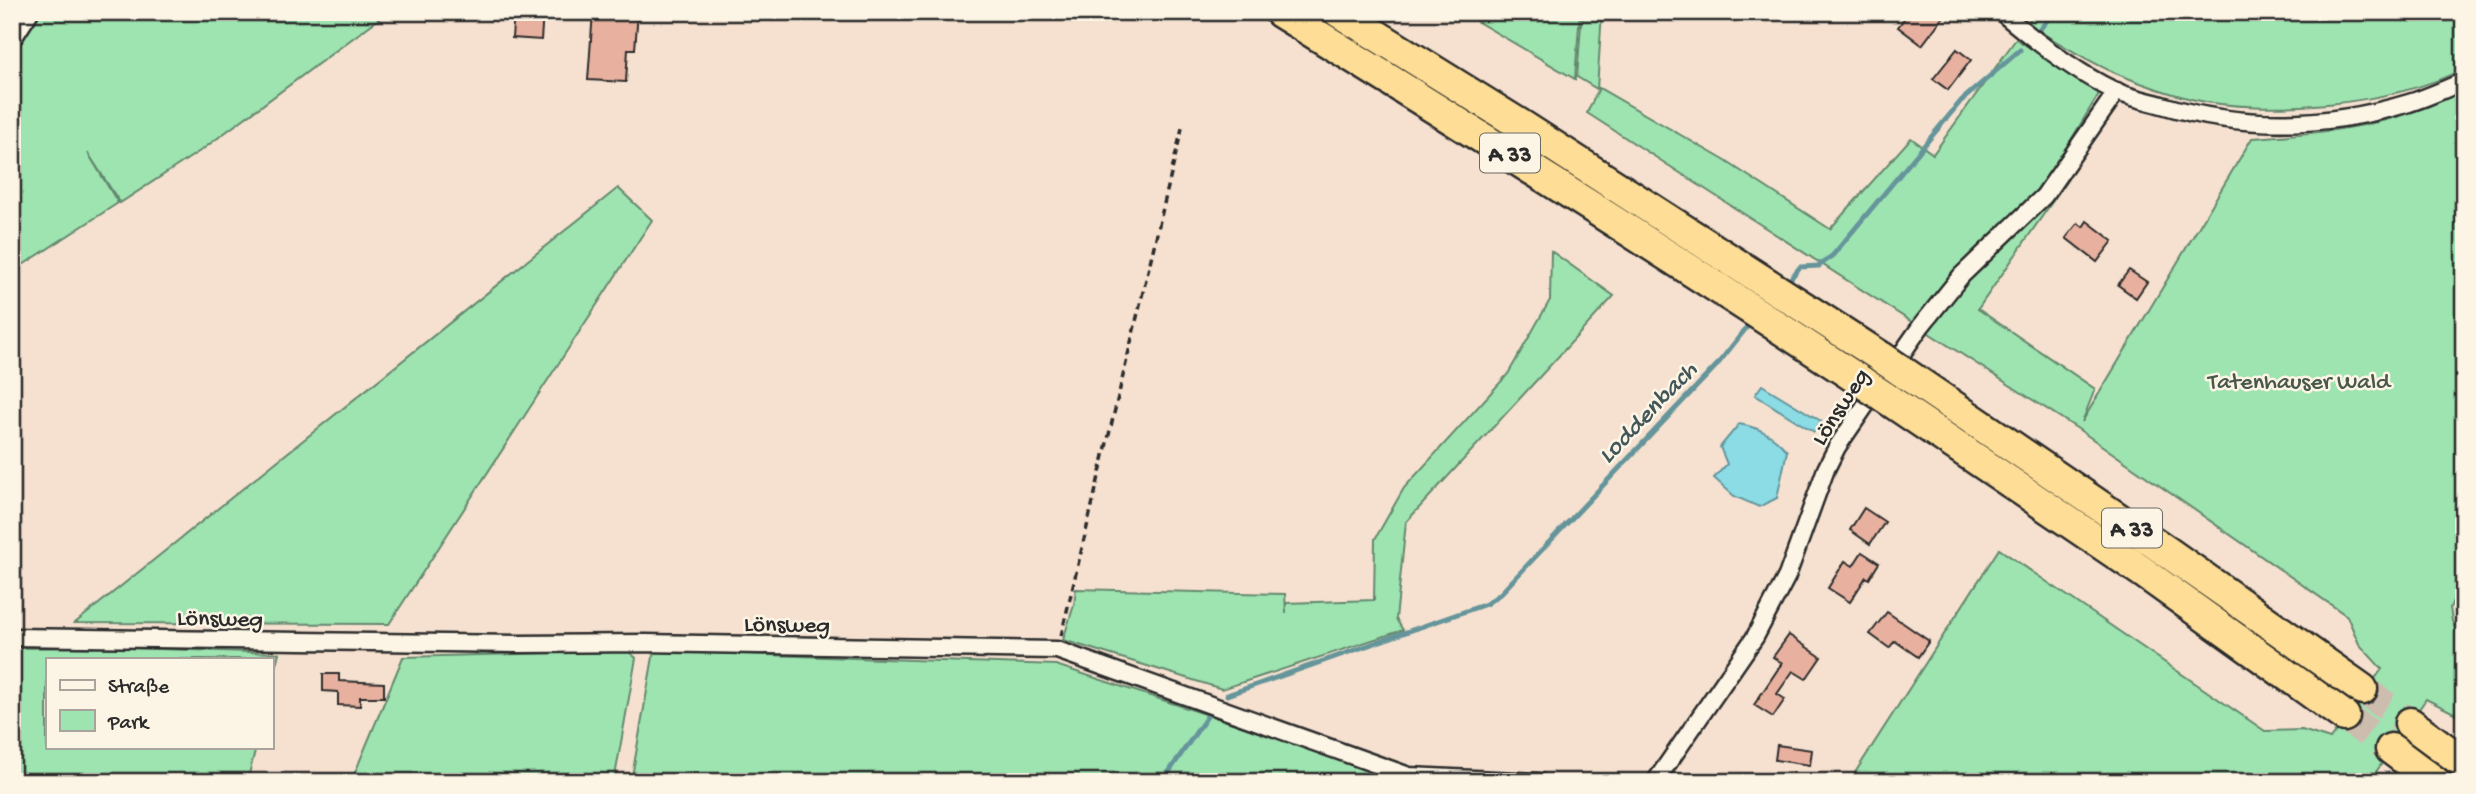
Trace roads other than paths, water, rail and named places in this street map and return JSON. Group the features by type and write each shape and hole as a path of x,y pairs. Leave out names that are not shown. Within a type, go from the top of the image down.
{"highway":[{"name":"A 33","path":"1280,12 1505,150 1778,326 2143,572 2344,716"},
{"name":"A 33","path":"1339,12 1524,127 1890,363 2166,551 2362,689"},
{"path":"2410,723 2464,763"},
{"path":"2391,749 2435,782"}],"street":[{"path":"12,40 30,12"},
{"path":"2001,12 2036,42 2117,91 2189,113 2262,124 2314,122 2367,114 2412,102 2464,81"},
{"name":"Lönsweg","path":"1655,782 1755,637 1787,576 1826,469 1837,447 1921,326 1961,276 2044,196 2117,91"},
{"name":"Lönsweg","path":"12,637 1057,650 1408,779 1539,782"}],"water":[{"path":"1762,385 1821,421 1814,432 1755,395"},
{"path":"1739,424 1765,433 1777,440 1787,451 1777,498 1759,507 1734,496 1714,478 1727,464 1720,447"}],"waterway":[{"name":"Loddenbach","path":"2040,29 2054,12"},
{"name":"Loddenbach","path":"1786,284 1800,267 1819,266 1833,255 1961,101 2020,50"},
{"name":"Loddenbach","path":"1227,695 1486,604 1500,594 1717,365 1751,322"},
{"name":"Loddenbach","path":"1162,782 1208,715"}],"tunnel":[{"path":"2362,689 2410,723"},
{"path":"2344,716 2391,749"}],"park label":[{"name":"Tatenhauser Wald","path":"2299,380"}]}
